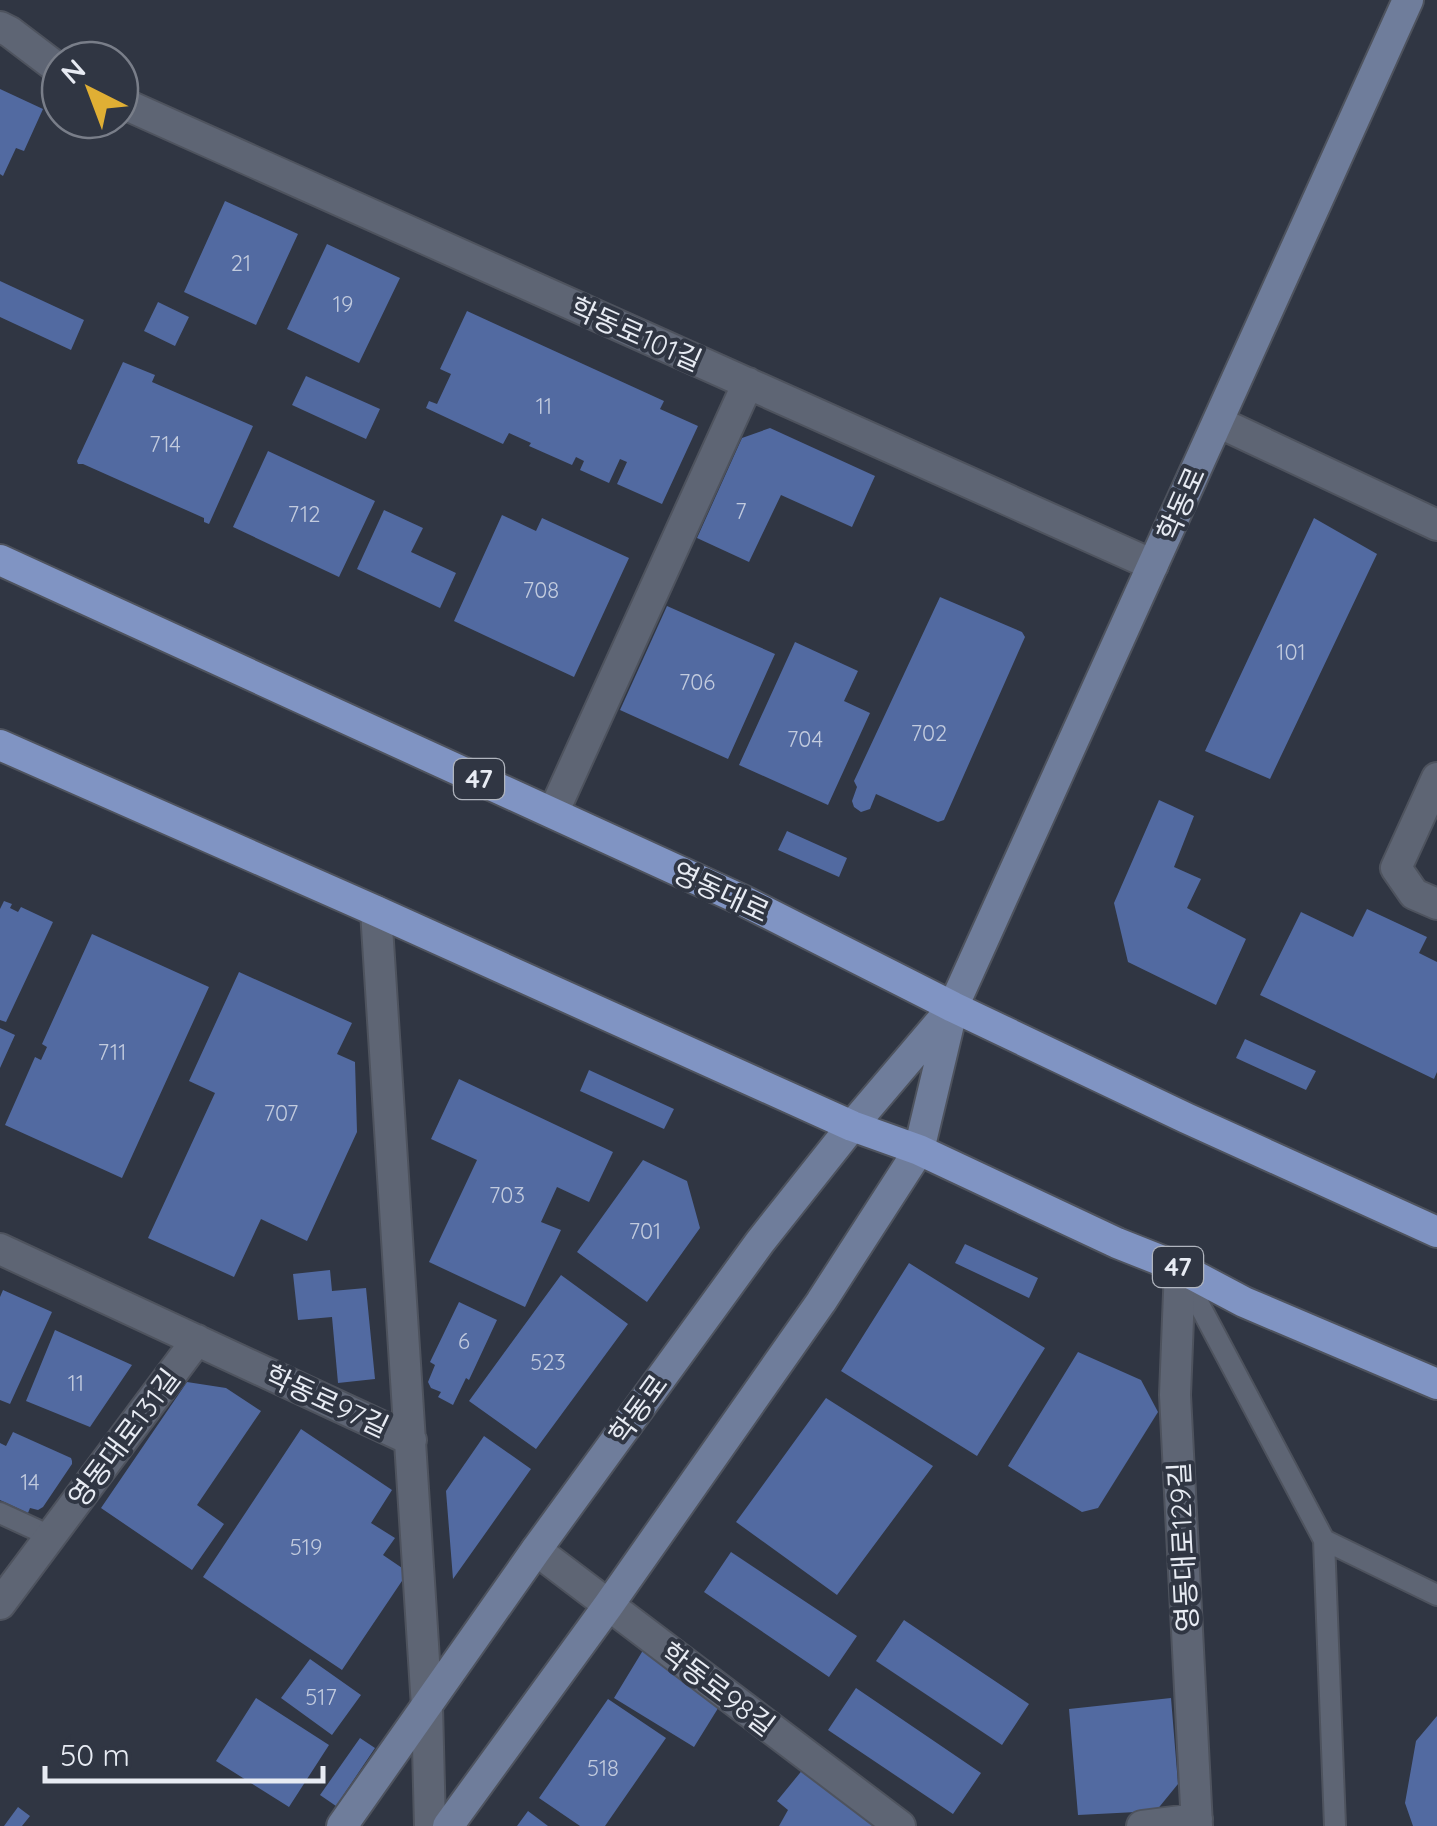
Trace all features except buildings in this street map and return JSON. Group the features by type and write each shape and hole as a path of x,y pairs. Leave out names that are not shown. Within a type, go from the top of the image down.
{"main road":[{"name":"학동로","path":"448,1826 821,1302 920,1150 953,1007 1408,0"},
{"name":"영동대로","path":"0,560 742,900 953,1007 1437,1232"},
{"name":"47","path":"0,745 852,1126 920,1150 1180,1268 1244,1302 1437,1384"},
{"name":"학동로","path":"342,1826 760,1242 953,1007"}],"street":[{"path":"0,28 40,55"},
{"name":"학동로101길","path":"140,111 1153,565"},
{"path":"553,814 748,382"},
{"path":"1218,422 1437,525"},
{"path":"1437,778 1396,868 1414,894 1437,904"},
{"path":"376,911 411,1440"},
{"name":"학동로97길","path":"0,1249 411,1440 430,1826"},
{"name":"영동대로129길","path":"1180,1268 1174,1395 1197,1823"},
{"name":"영동대로131길","path":"0,1604 197,1340"},
{"name":"학동로98길","path":"536,1550 900,1826"},
{"path":"1142,1826 1197,1823"}],"lane":[{"path":"1180,1268 1324,1540 1335,1826"},
{"name":"영동대로131길","path":"0,1513 50,1536"},
{"path":"1324,1540 1437,1595"}]}
